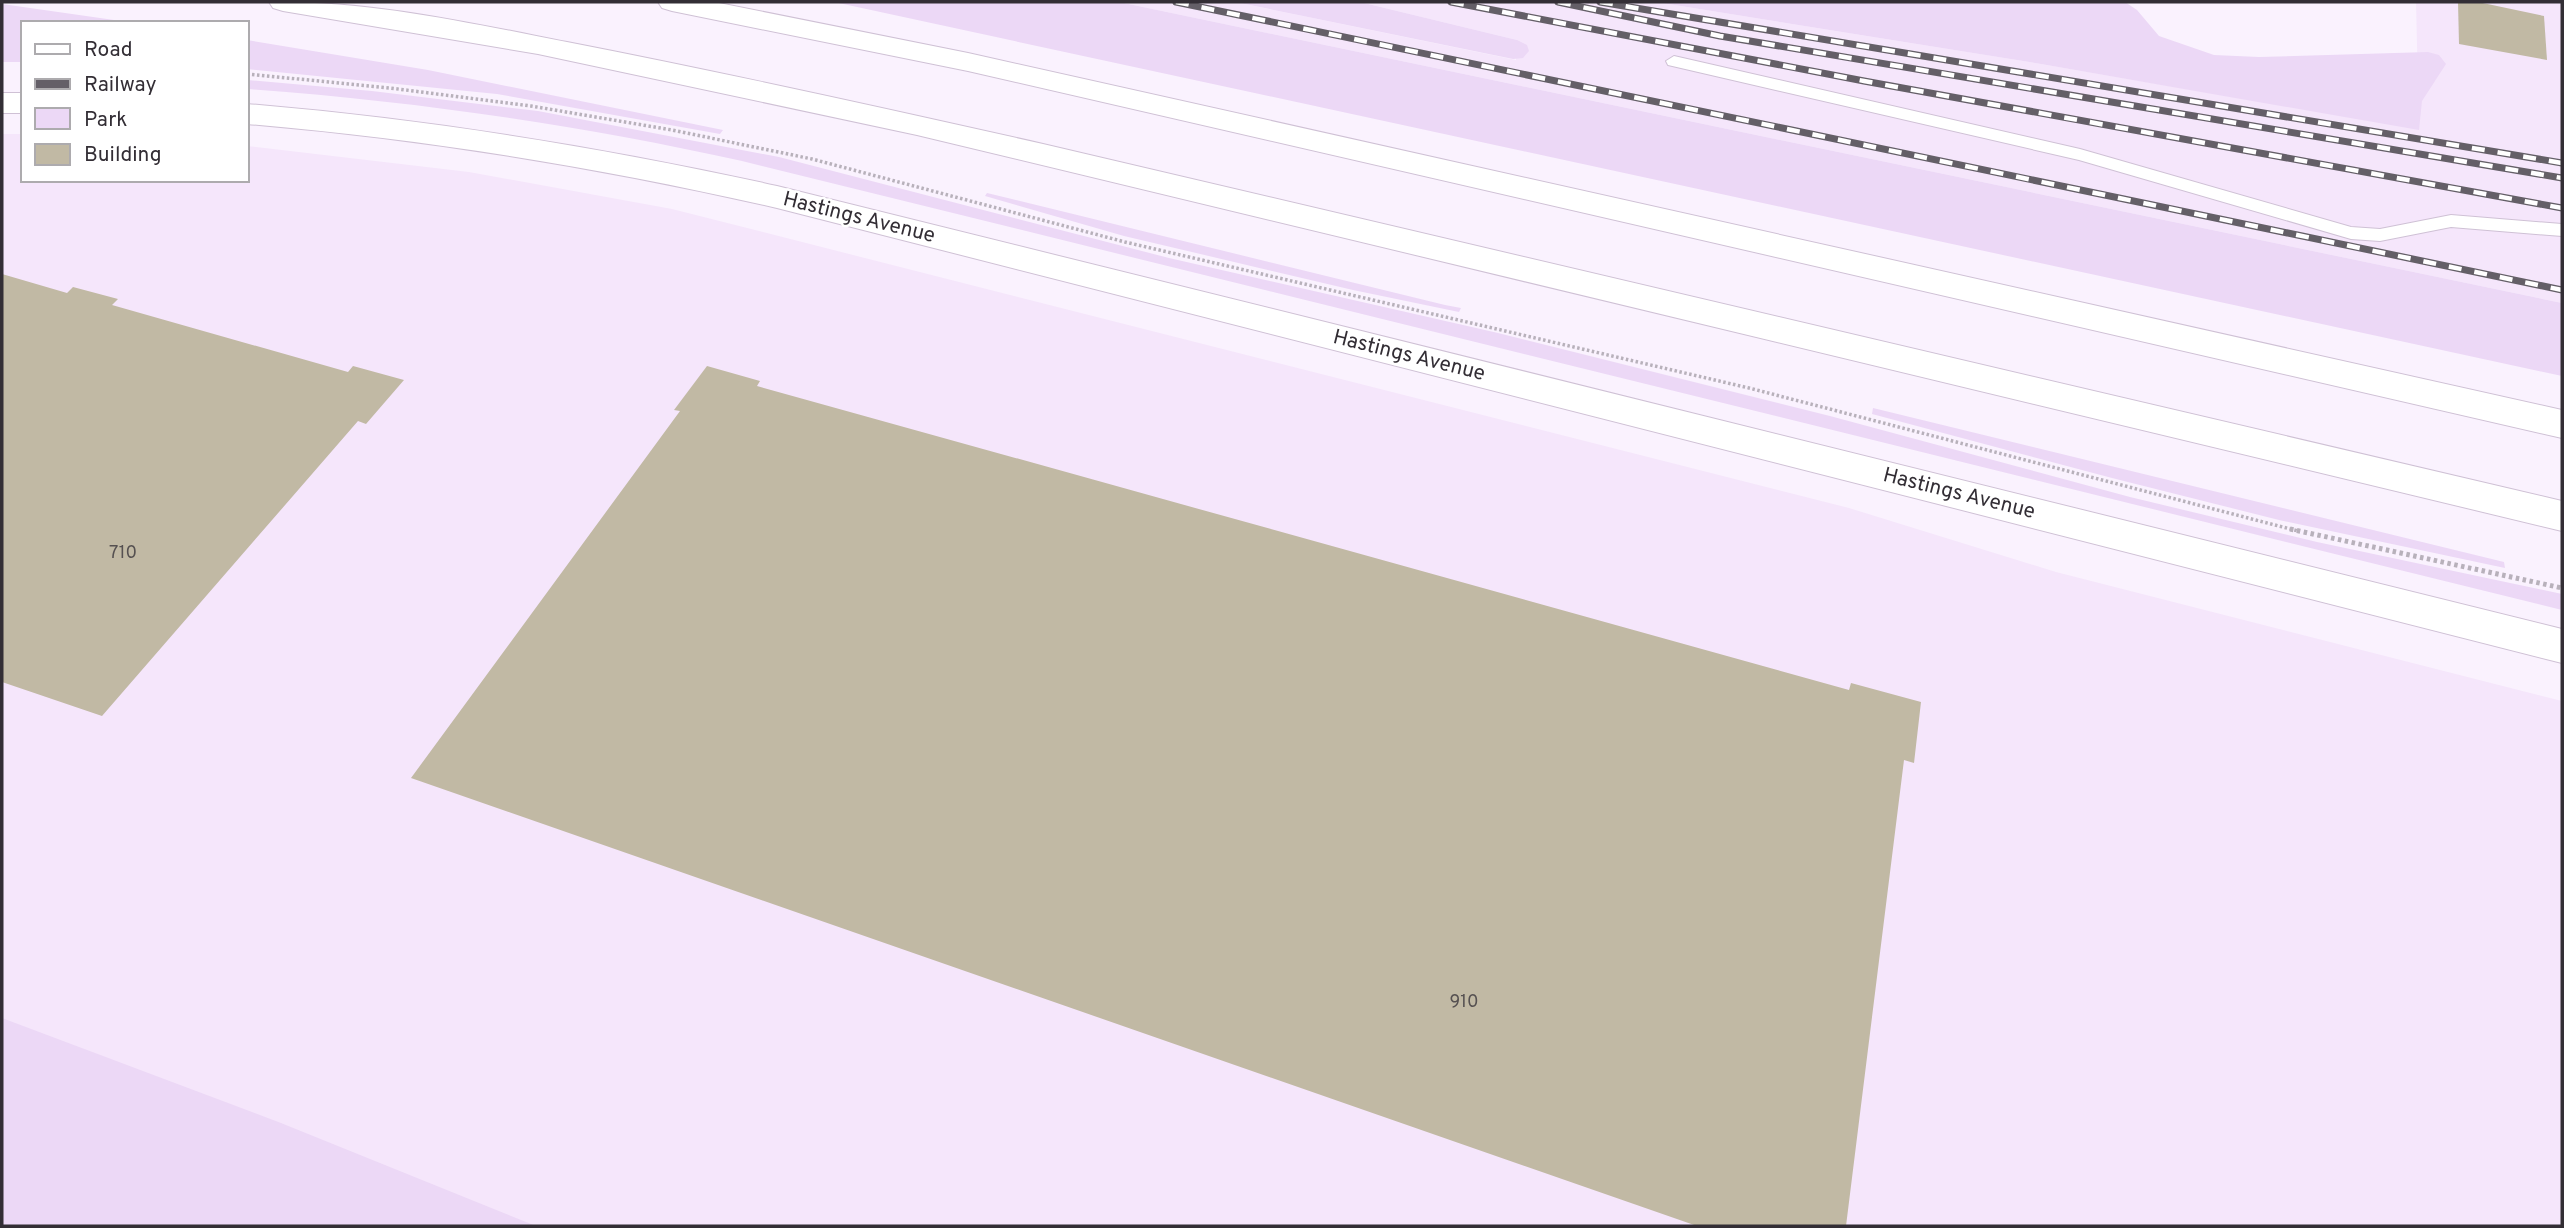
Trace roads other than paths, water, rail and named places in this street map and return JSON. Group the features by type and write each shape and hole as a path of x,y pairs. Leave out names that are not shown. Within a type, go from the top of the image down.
{"main road":[{"path":"283,2 545,47 748,87 1363,230 2562,516"},
{"path":"672,2 968,62 2562,424"},
{"path":"2,103 21,103"},
{"name":"Hastings Avenue","path":"248,114 346,122 510,144 589,157 777,197 2562,646"},
{"path":"2137,328 2562,404"}],"lane":[{"path":"1674,61 2091,158 2351,233 2380,235 2441,222 2463,221 2562,230"}],"railway":[{"path":"1176,2 2562,290"},
{"path":"1451,2 1864,81 2562,208"},
{"path":"1558,2 1720,36 2562,178"},
{"path":"1600,2 2562,163"}]}
